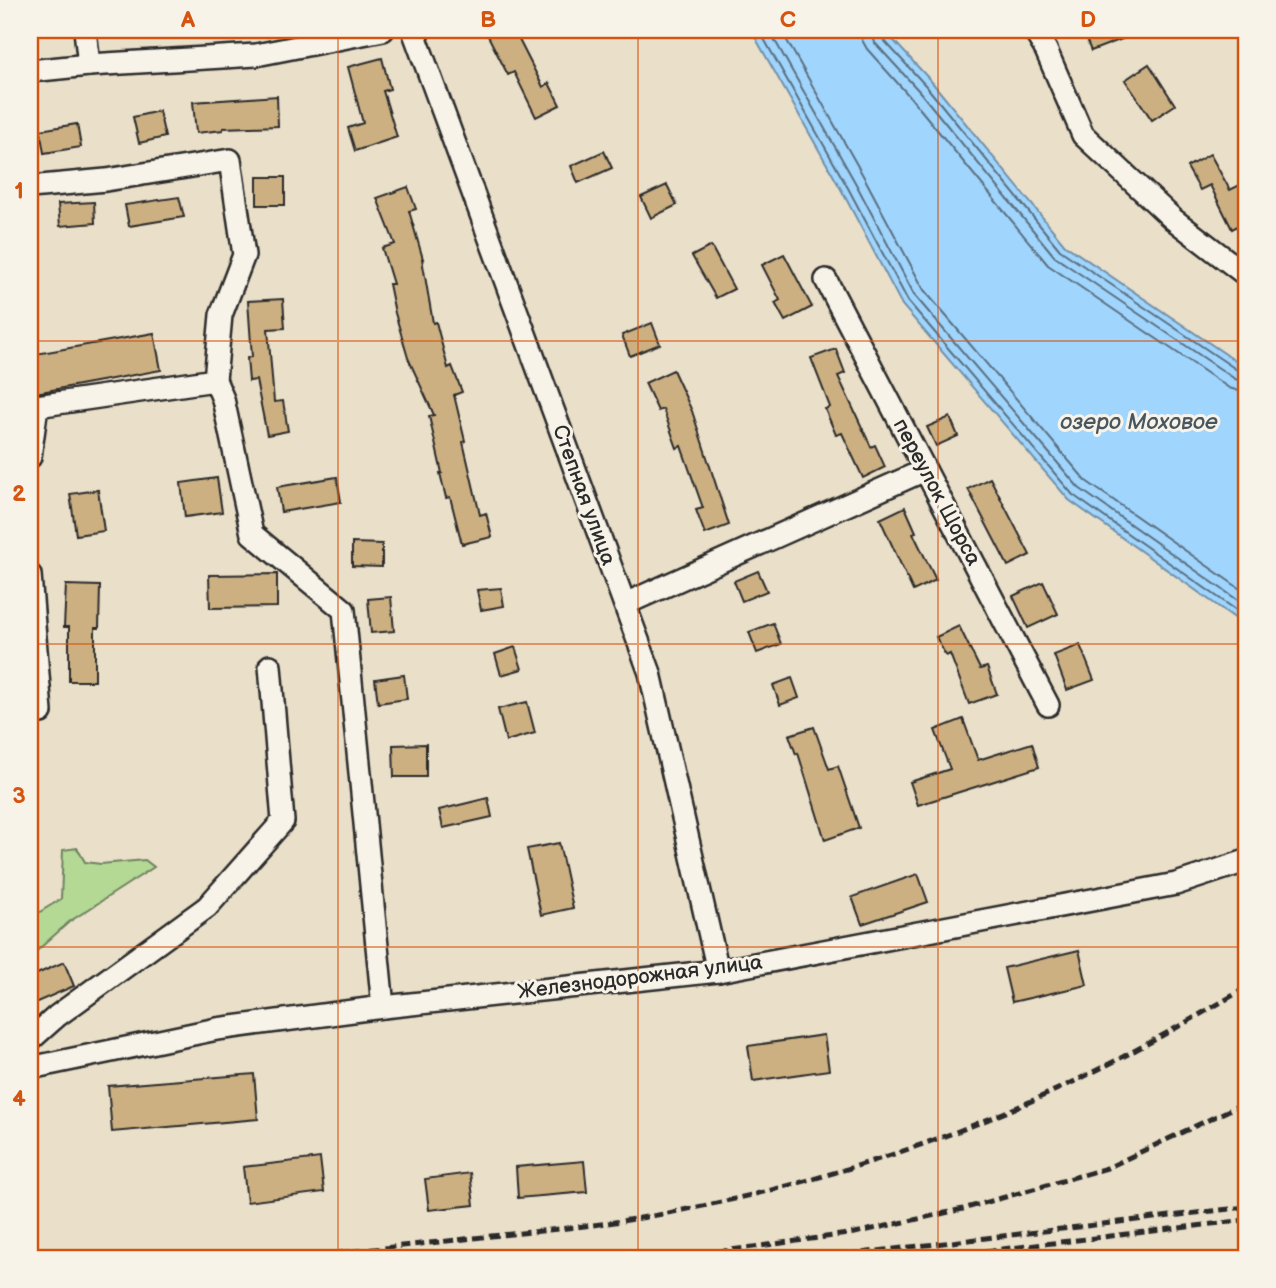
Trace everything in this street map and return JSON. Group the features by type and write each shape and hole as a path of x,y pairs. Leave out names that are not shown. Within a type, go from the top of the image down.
{"street":[{"path":"85,30 89,65"},
{"path":"30,71 256,55 383,30"},
{"name":"Степная улица","path":"413,30 650,673 718,971"},
{"path":"1034,30 1046,50 1083,135 1173,219 1246,275"},
{"path":"30,187 106,180 230,160 244,255 221,315 215,380 223,399 253,534 344,610 383,1007"},
{"name":"переулок Щорса","path":"826,280 1048,705"},
{"path":"30,457 37,406 215,380"},
{"path":"625,604 925,470"},
{"path":"30,575 41,712"},
{"path":"30,1040 57,1016 207,907 283,821 270,666"},
{"name":"Железнодорожная улица","path":"30,1068 217,1029 383,1007 718,971 1176,884 1246,862"}],"green space":[{"path":"77,848 85,862 101,864 145,860 154,867 69,922 30,957 30,918 61,899 63,850"}],"water":[{"name":"озеро Моховое","path":"751,30 884,30 931,81 1065,245 1246,368 1246,626 1069,500 902,305 842,191"}],"building":[{"path":"485,30 514,30 543,87 549,83 560,105 536,117 514,72 508,75"},
{"path":"1082,30 1143,30 1143,31 1091,51"},
{"path":"382,58 390,89 383,91 397,137 355,151 348,128 363,123 348,67"},
{"path":"1149,64 1175,105 1152,120 1125,80"},
{"path":"277,96 278,126 223,128 196,133 193,102"},
{"path":"159,111 165,137 139,143 133,117"},
{"path":"77,124 81,147 44,153 40,130"},
{"path":"604,151 612,168 578,183 571,166"},
{"path":"1210,154 1230,190 1246,182 1246,221 1232,229 1210,185 1200,190 1187,167"},
{"path":"257,177 285,177 285,205 257,205"},
{"path":"667,185 677,205 651,218 641,197"},
{"path":"408,187 416,209 409,211 423,259 433,323 436,322 448,368 452,366 462,392 454,395 465,441 463,442 480,515 486,513 492,537 462,544 450,497 446,498 440,473 429,416 434,415 408,358 389,284 393,284 382,248 395,244 377,198"},
{"path":"179,197 184,217 129,226 125,205"},
{"path":"94,202 95,223 60,226 58,204"},
{"path":"711,246 734,289 716,298 692,256"},
{"path":"784,254 812,307 785,321 775,303 780,300 762,265"},
{"path":"283,299 285,328 268,329 274,402 283,401 288,431 267,435 256,380 249,381 247,358 252,357 248,301"},
{"path":"652,323 660,344 630,356 622,335"},
{"path":"154,333 161,370 30,394 30,355"},
{"path":"836,349 845,373 838,376 871,447 875,445 885,467 863,478 842,433 836,435 825,409 830,407 811,358"},
{"path":"673,370 692,411 729,525 705,534 696,510 703,508 681,446 677,448 663,409 658,411 645,383"},
{"path":"950,417 958,436 936,446 927,427"},
{"path":"337,477 341,502 281,512 277,487"},
{"path":"217,478 222,512 185,517 181,483"},
{"path":"990,478 1030,555 1008,566 968,489"},
{"path":"98,490 104,531 76,535 70,494"},
{"path":"905,507 916,532 913,533 936,580 913,591 880,519"},
{"path":"352,543 382,544 382,567 352,566"},
{"path":"758,571 767,591 742,601 734,581"},
{"path":"277,574 277,607 210,608 209,575"},
{"path":"1043,582 1058,614 1028,628 1013,596"},
{"path":"66,585 100,586 99,628 95,628 95,681 69,681 69,627 64,627"},
{"path":"501,588 504,606 481,610 477,590"},
{"path":"391,597 394,631 371,633 368,599"},
{"path":"773,623 781,644 757,653 749,632"},
{"path":"959,626 980,669 987,667 997,694 969,704 950,654 946,656 936,637"},
{"path":"1080,645 1094,680 1067,690 1054,655"},
{"path":"515,647 522,669 501,675 495,654"},
{"path":"404,675 407,699 378,703 375,679"},
{"path":"792,678 799,698 780,705 773,685"},
{"path":"527,702 535,733 506,741 498,709"},
{"path":"963,719 978,760 1032,743 1039,767 918,805 910,782 950,769 935,730"},
{"path":"814,727 829,769 838,766 859,828 825,840 798,753 796,754 789,735"},
{"path":"426,744 426,777 394,777 393,745"},
{"path":"488,798 492,817 443,828 439,810"},
{"path":"559,843 573,908 541,915 527,849"},
{"path":"918,874 928,902 862,924 852,897"},
{"path":"1079,950 1087,985 1012,1002 1004,968"},
{"path":"64,962 74,986 30,1005 30,977"},
{"path":"824,1035 829,1070 753,1081 748,1046"},
{"path":"254,1074 258,1119 112,1132 108,1086"},
{"path":"320,1158 324,1192 247,1202 243,1167"},
{"path":"584,1161 587,1192 518,1198 516,1167"},
{"path":"470,1173 474,1205 429,1210 425,1179"}],"railway":[{"path":"295,1258 614,1222 701,1206 799,1183 943,1137 1036,1099 1117,1060 1246,988"},
{"path":"673,1258 855,1233 963,1209 1107,1168 1246,1102"},
{"path":"818,1258 1246,1207"},
{"path":"926,1258 1246,1220"}]}
